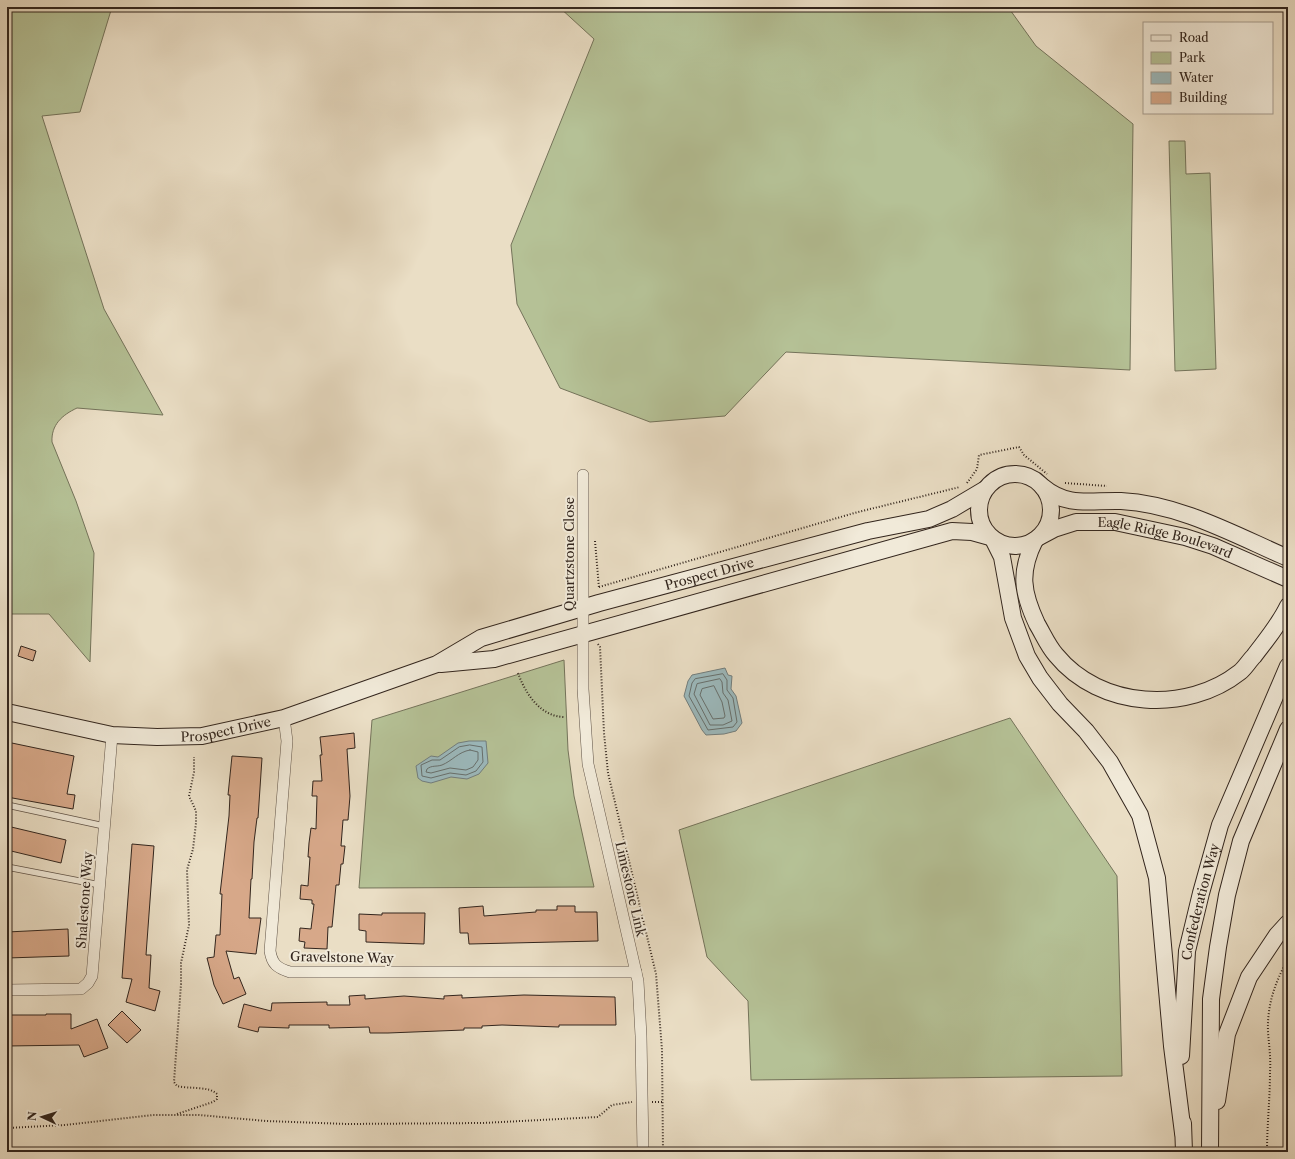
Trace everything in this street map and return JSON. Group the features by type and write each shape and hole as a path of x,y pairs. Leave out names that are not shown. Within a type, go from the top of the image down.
{"street":[{"path":"1183,1133 1172,1046 1157,878 1140,816 1110,762 1086,730 1060,704 1040,678 1026,656 1013,618 1002,557 991,538 983,529 979,519 978,508 984,490 993,481 1003,476 1014,474 1025,475 1035,480 1043,487 1049,497 1051,507 1050,518 1046,529 1037,539 1025,563 1024,581 1032,613 1056,656 1078,675 1101,688 1127,697 1172,700 1192,697 1218,686 1241,671 1280,622 1288,606"},
{"name":"Quartzstone Close","path":"583,475 584,633"},
{"name":"Eagle Ridge Boulevard","path":"1043,487 1053,496 1063,500 1122,501 1167,509 1191,517 1284,556"},
{"name":"Prospect Drive","path":"7,712 112,735 176,738 202,736 284,718 438,664 481,638 584,608 868,531 929,519 952,509 984,490"},
{"name":"Eagle Ridge Boulevard","path":"1037,539 1054,529 1076,522 1115,522 1185,537 1213,546 1288,579"},
{"name":"Prospect Drive","path":"438,664 494,659 952,530 972,532 991,538"},
{"path":"991,538 1009,547 1020,547 1037,539"},
{"name":"Limestone Link","path":"584,633 584,689 588,764 636,972 640,1010 643,1152"},
{"name":"Confederation Way","path":"1184,1152 1181,1054 1188,951 1220,825 1288,666"},
{"name":"Gravelstone Way","path":"284,718 287,741 270,951 271,960 276,966 290,972 636,972"},
{"name":"Confederation Way","path":"1210,1152 1211,999 1220,932 1241,841 1288,729"},
{"name":"Shalestone Way","path":"7,990 81,989 88,983 92,976 112,735"},
{"path":"1210,1152 1227,1034 1249,977 1277,935 1288,923"}],"lane":[{"path":"7,805 104,826"},
{"path":"7,866 100,885"}],"path":[{"path":"595,536 599,587 858,512 953,490 969,481 975,474 979,456 1016,447"},
{"path":"597,643 600,647 604,733 608,773 656,974 661,1020 663,1152"},
{"path":"518,673 526,690 537,705 551,716 565,717"},
{"path":"175,1115 213,1102 217,1099 217,1094 214,1092 177,1086 174,1082 181,984 180,975 189,925 187,870 195,838 196,811 189,796 194,772 194,757"},
{"path":"1267,1152 1267,1109 1270,1071 1269,1014 1273,990 1288,959"},
{"path":"7,1128 64,1125 137,1117 175,1115 199,1115 266,1121 347,1124 483,1123 598,1117 617,1103 663,1102"}],"green space":[{"path":"7,7 112,7 80,112 42,116 104,309 163,415 77,408 62,417 53,430 52,442 76,501 94,553 90,662 49,614 7,614"},
{"path":"559,7 1008,7 1036,46 1133,124 1130,370 786,352 725,416 650,422 560,388 517,304 511,245 594,39"},
{"path":"1169,141 1185,141 1186,174 1210,173 1216,369 1175,371"},
{"path":"564,660 568,750 574,796 594,887 359,888 372,720"},
{"path":"1010,718 1117,876 1122,1076 751,1080 748,1001 707,957 679,830"}],"water":[{"path":"725,668 728,675 732,676 731,689 736,696 742,723 736,731 724,734 706,735 684,696 688,681 692,675"},
{"path":"469,741 486,741 488,763 479,774 467,779 451,777 431,783 422,781 418,778 416,766 431,756 438,757 458,743"}],"building":[{"path":"21,646 36,651 33,661 18,656"},
{"path":"354,733 355,748 347,749 350,796 348,820 343,820 341,846 345,846 343,864 341,864 339,885 336,885 332,927 328,927 327,949 304,948 305,942 299,941 300,928 311,929 314,904 312,904 312,900 300,899 301,885 308,886 310,857 308,857 311,828 316,829 317,796 312,796 313,781 322,781 320,737"},
{"path":"7,742 74,756 67,794 75,795 73,809 7,797"},
{"path":"232,756 262,758 249,918 261,918 256,954 226,951 234,979 239,977 246,994 223,1004 214,985 207,958 214,957 216,935 220,935 222,894 220,894 229,816 230,795 228,795"},
{"path":"7,826 66,840 61,863 7,850"},
{"path":"132,844 154,846 146,955 151,955 149,988 160,991 155,1011 126,1002 132,979 122,978"},
{"path":"483,906 484,916 536,912 536,910 557,910 557,906 575,906 575,912 597,912 598,941 469,944 468,933 460,933 459,908"},
{"path":"382,913 425,913 424,944 366,942 366,931 359,930 359,914 382,915"},
{"path":"68,929 69,956 7,958 7,932"},
{"path":"365,995 365,999 404,996 444,999 444,996 462,995 462,998 524,995 615,997 616,1025 559,1025 559,1027 502,1025 482,1026 482,1028 464,1028 464,1030 388,1033 370,1033 369,1027 329,1028 329,1025 289,1025 289,1028 259,1027 258,1032 238,1027 244,1004 271,1011 272,1003 327,1002 327,1005 350,1005 349,996"},
{"path":"122,1011 141,1030 127,1043 108,1025"},
{"path":"71,1014 71,1029 97,1019 108,1048 84,1057 79,1045 7,1046 7,1015"}]}
